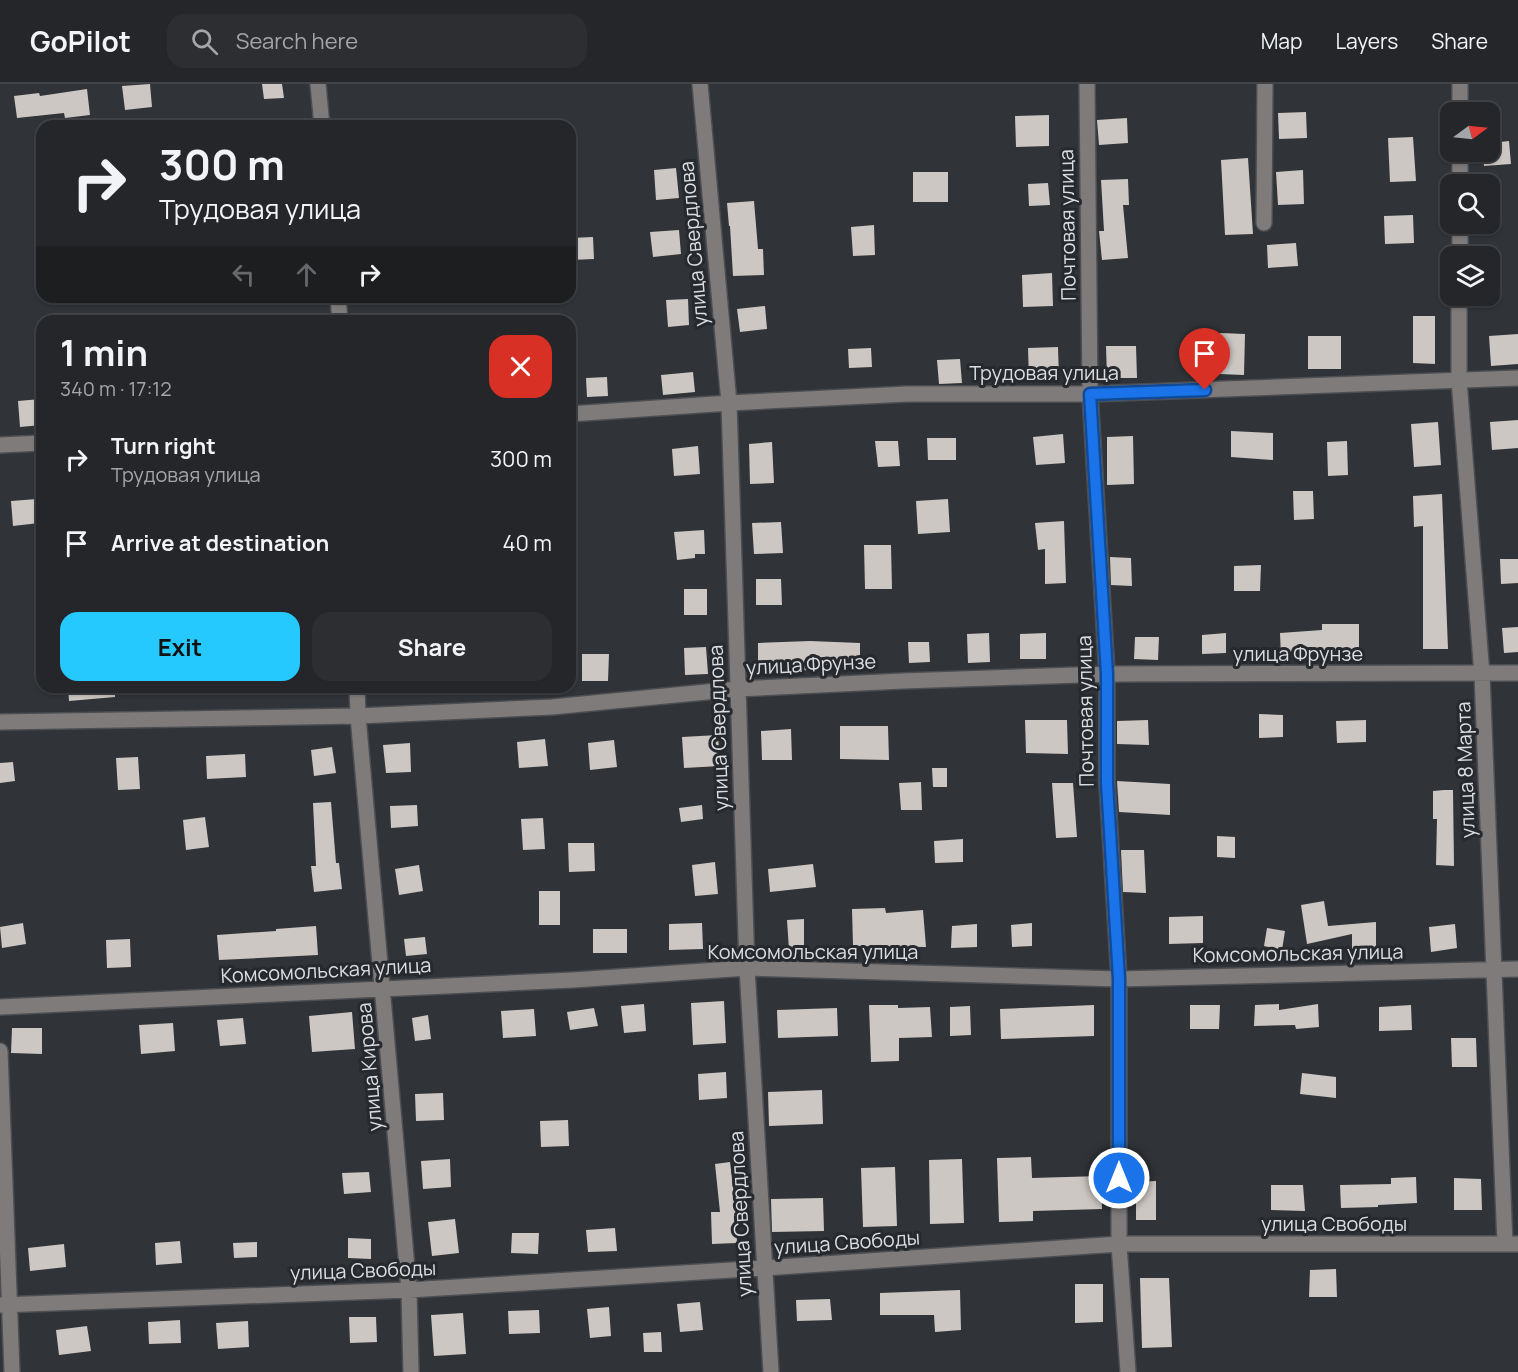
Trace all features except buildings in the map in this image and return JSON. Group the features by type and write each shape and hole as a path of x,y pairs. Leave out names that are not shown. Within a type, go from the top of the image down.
{"street":[{"path":"318,84 321,120"},
{"name":"улица Свердлова","path":"700,84 729,403 747,968 771,1372"},
{"name":"Почтовая улица","path":"1087,84 1090,394 1107,674 1107,783 1119,979 1119,1244 1128,1372"},
{"path":"1264,223 1265,84"},
{"path":"1460,84 1460,102"},
{"name":"улица 8 Марта","path":"1459,306 1459,380 1482,675 1493,970 1511,1244"},
{"name":"Трудовая улица","path":"576,414 907,394 1090,394 1518,378"},
{"path":"0,445 36,443"},
{"name":"улица Фрунзе","path":"0,722 358,716 552,707 737,689 1107,674 1518,674"},
{"name":"улица Кирова","path":"357,693 409,1290 411,1372"},
{"name":"Комсомольская улица","path":"0,1007 573,980 747,968 1119,979 1518,969"},
{"path":"0,1051 5,1305 12,1372"},
{"name":"улица Свободы","path":"5,1305 409,1290 1119,1244 1511,1244"}],"route":[{"path":"1119,1178 1119,979 1107,783 1107,674 1090,394 1205,390"}]}
